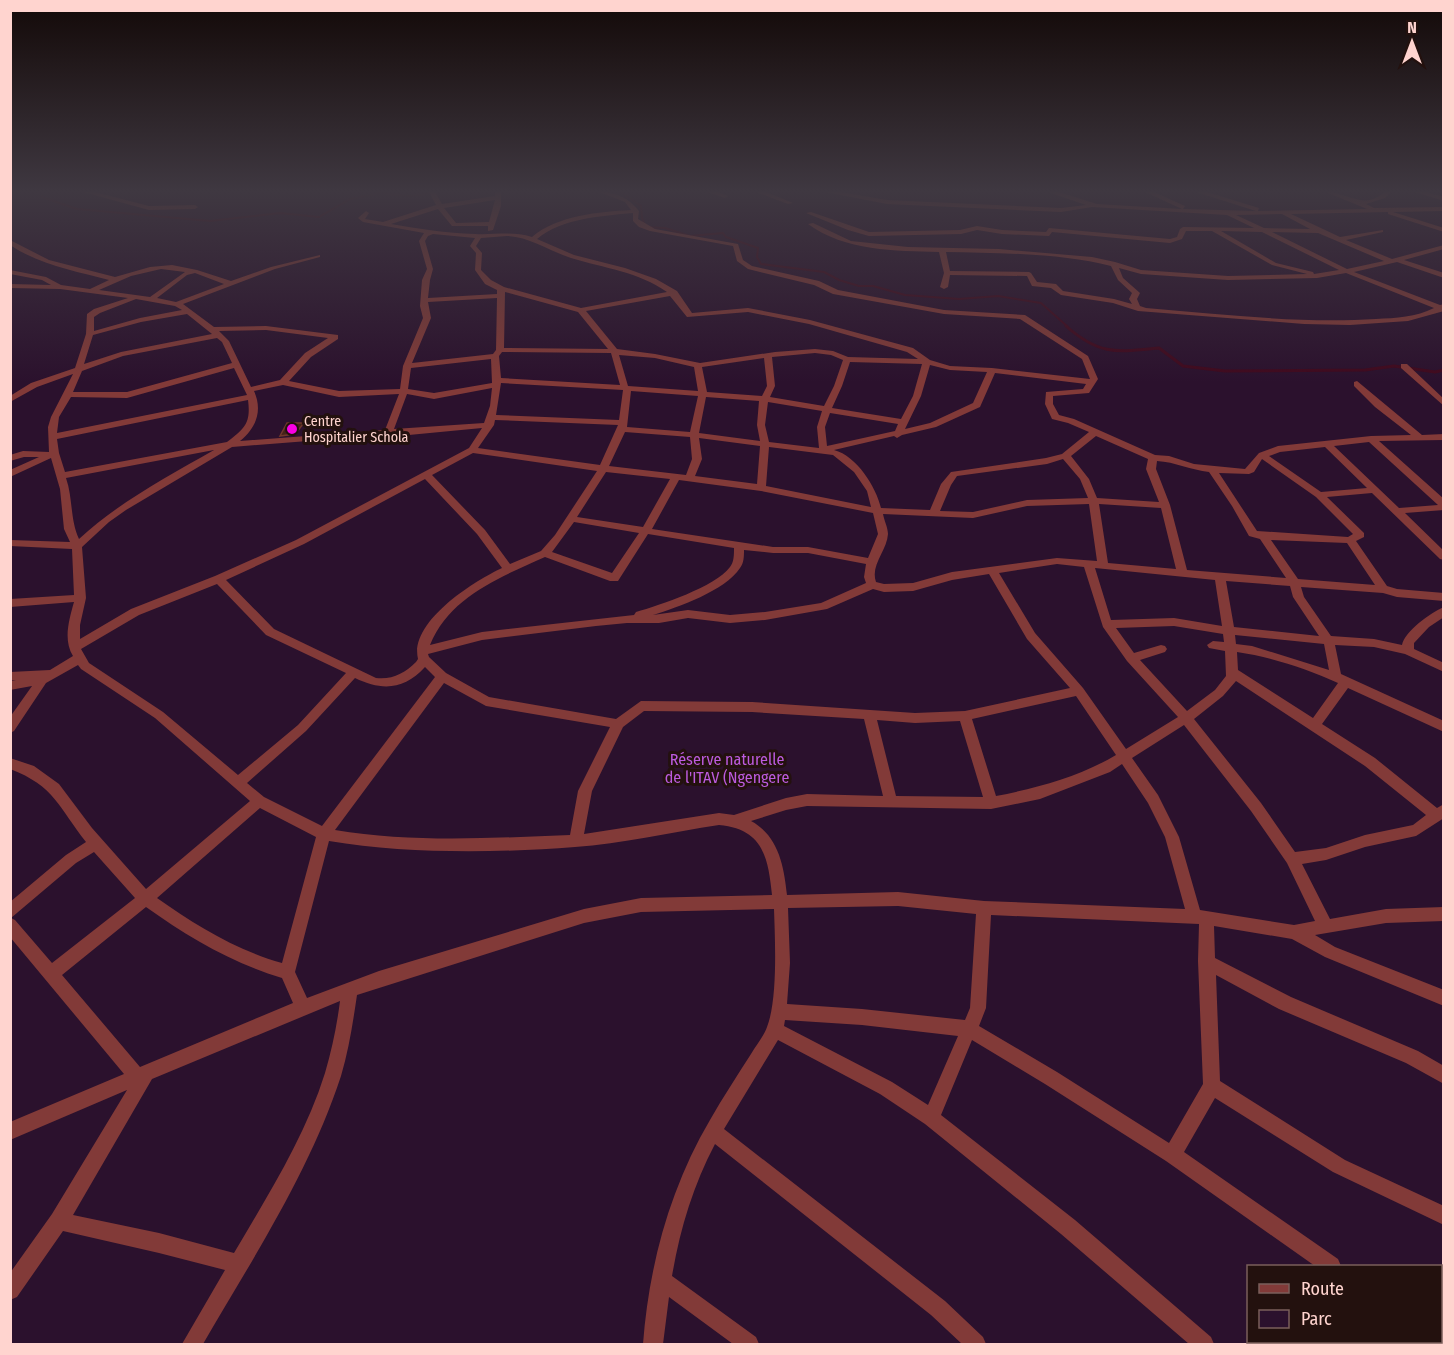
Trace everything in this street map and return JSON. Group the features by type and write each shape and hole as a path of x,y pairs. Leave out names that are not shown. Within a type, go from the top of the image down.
{"street":[{"path":"35,255 115,279"},
{"path":"388,434 404,391 407,366 427,318 424,306 426,280 430,269 426,255"},
{"path":"479,255 478,270 501,292"},
{"path":"572,255 643,276 674,293 686,304 690,315 748,310 810,322 910,350 927,362"},
{"path":"739,255 740,261 750,268 816,283 836,292 944,312 1022,318 1086,358 1094,379 1086,391 1049,394 1049,404 1055,417 1071,421 1153,458 1168,459 1192,467 1246,472 1251,470 1262,454 1285,448 1371,439 1442,438"},
{"path":"943,255 947,273 944,287"},
{"path":"971,255 1003,262 1113,263 1158,274 1228,278 1317,276 1408,255"},
{"path":"1259,255 1274,264 1317,276"},
{"path":"1313,255 1346,271 1442,307"},
{"path":"1382,255 1443,276"},
{"path":"177,304 273,268 318,256"},
{"path":"947,273 1003,262 1029,274 1035,284 1053,286 1061,293 1114,301 1138,309 1203,315 1350,323 1408,319 1442,307"},
{"path":"1113,263 1120,279 1136,293 1133,299 1138,309"},
{"path":"89,292 115,279 156,268 175,267 195,271 232,284"},
{"path":"151,299 185,273 195,271"},
{"path":"10,272 44,278 60,287"},
{"path":"10,286 60,287 177,304 225,341 251,394 254,414 251,424 230,444 123,508 105,520 77,546 10,543"},
{"path":"426,300 501,292 581,310 674,293"},
{"path":"10,728 46,677 135,612 219,579 300,542 472,450 491,421 497,382 501,292"},
{"path":"137,297 90,316 90,334 69,394 55,417 52,436 54,453 61,476 69,529 77,546 80,598 74,626 77,653 85,666 159,715 259,801 324,834 359,840 452,845 576,841 709,820 738,820 786,804 807,800 991,803 1040,794 1089,775 1123,757 1152,736 1186,718 1219,693 1232,677 1231,647 1220,577"},
{"path":"219,579 270,632 354,672 383,684 398,680 417,669 431,629 451,604 508,569 545,553 573,519 603,468 622,426 626,388 614,351 581,310"},
{"path":"90,334 140,320 186,312"},
{"path":"10,400 34,385 121,354 215,332 266,328 335,337 308,355 283,382 251,394 52,436"},
{"path":"407,366 497,353 614,351 629,356 652,356 698,365 816,352 840,355 847,359 927,362 950,368 992,370 1090,382"},
{"path":"761,488 765,444 761,425 764,399 769,394 771,386 768,356"},
{"path":"824,450 819,435 821,424 835,394 847,359"},
{"path":"897,435 917,396 927,362"},
{"path":"69,394 127,395 235,365"},
{"path":"690,478 697,459 694,435 702,393 698,365"},
{"path":"1404,366 1428,392 1443,404"},
{"path":"824,450 933,425 977,405 992,370"},
{"path":"283,382 349,395 404,391 434,396 497,382 582,384 764,399 903,422"},
{"path":"1357,384 1378,405 1420,438"},
{"path":"61,476 230,444 388,434 491,421 622,426 836,453"},
{"path":"934,512 946,484 954,474 1018,466 1065,456 1094,433"},
{"path":"1371,439 1443,506"},
{"path":"1328,445 1443,557"},
{"path":"472,450 761,488 878,511 973,515 1027,502 1094,501 1165,505"},
{"path":"824,450 836,453 856,470 872,491 883,534 872,562 869,577 872,585"},
{"path":"10,458 23,454 54,453"},
{"path":"10,474 54,453"},
{"path":"1212,470 1237,506 1252,534 1350,540 1360,536 1319,495 1262,454"},
{"path":"1065,456 1083,474 1094,501 1103,566"},
{"path":"1153,458 1151,470 1165,505 1182,573"},
{"path":"426,474 482,532 508,569"},
{"path":"545,553 614,578 647,529 676,476"},
{"path":"1319,495 1376,490"},
{"path":"1398,512 1443,506"},
{"path":"573,519 647,529 739,546 773,550 808,550 872,562"},
{"path":"1263,536 1295,583 1299,597 1329,642 1340,680 1314,726"},
{"path":"1350,540 1383,589"},
{"path":"627,619 658,610 727,577 737,566 739,546"},
{"path":"423,655 482,636 627,619 659,619 688,614 730,619 765,616 823,606 872,585 884,588 914,587 952,576 1058,561 1089,566 1383,589 1397,593 1443,597"},
{"path":"1089,566 1107,624 1131,658 1186,718 1256,807 1292,859 1326,927"},
{"path":"991,569 1031,636 1079,691 1153,799 1164,818 1200,917 1206,961 1212,1086 1172,1155"},
{"path":"10,603 80,598"},
{"path":"1408,651 1408,642 1425,624 1443,611"},
{"path":"1107,624 1173,622 1227,631 1329,642 1374,643 1408,651 1443,668"},
{"path":"1214,645 1252,650 1298,663 1442,724"},
{"path":"1131,658 1161,649"},
{"path":"423,655 442,676 486,701 618,724"},
{"path":"239,782 302,728 354,672"},
{"path":"1232,672 1370,762 1440,813 1416,830 1365,841 1326,854 1292,859"},
{"path":"10,676 46,677"},
{"path":"303,1007 287,972 324,834 442,676"},
{"path":"10,686 46,677"},
{"path":"576,841 585,791 618,724 640,706 752,707 915,718 965,716 1079,691"},
{"path":"870,715 891,801"},
{"path":"965,716 991,803"},
{"path":"10,763 25,768 48,781 64,796 95,844 146,898 196,932 229,950 259,965 287,972"},
{"path":"50,974 146,898 259,801"},
{"path":"653,1344 662,1280 678,1210 694,1169 713,1131 777,1021 782,957 775,865 767,843 759,833 738,820"},
{"path":"10,912 71,859 95,844"},
{"path":"10,1131 303,1007 350,990 476,948 584,916 641,904 898,899 984,908 1200,917 1294,932 1386,916 1443,914"},
{"path":"931,1118 978,1008 984,908"},
{"path":"10,926 50,974 142,1074"},
{"path":"1294,932 1330,952 1443,998"},
{"path":"1206,961 1285,1003 1412,1058 1443,1076"},
{"path":"192,1344 277,1198 327,1092 341,1045 350,990"},
{"path":"777,1021 862,1017 969,1029 1172,1155 1329,1265"},
{"path":"777,1021 931,1118 1068,1227 1204,1344"},
{"path":"10,1290 59,1221 142,1074"},
{"path":"1212,1086 1339,1166 1443,1216"},
{"path":"713,1131 938,1308 976,1344"},
{"path":"59,1221 159,1243 239,1264"},
{"path":"662,1280 748,1344"}],"green space":[{"name":"Réserve naturelle de l'ITAV (Ngengere","path":"11,255 1443,255 1443,1344 11,1344"}],"building":[{"name":"Centre Hospitalier Schola","path":"287,423 304,423 295,434 280,436"}],"waterway":[{"path":"757,255 761,264 824,272 839,280 859,286 873,286 905,295 959,299 998,296 1041,303 1068,327"},
{"path":"1066,326 1078,336 1099,347 1120,351 1159,348 1183,366 1225,371 1365,370 1394,366 1435,372 1444,370"}],"place":[{"name":"Centre Hospitalier Schola","path":"292,429"}]}
